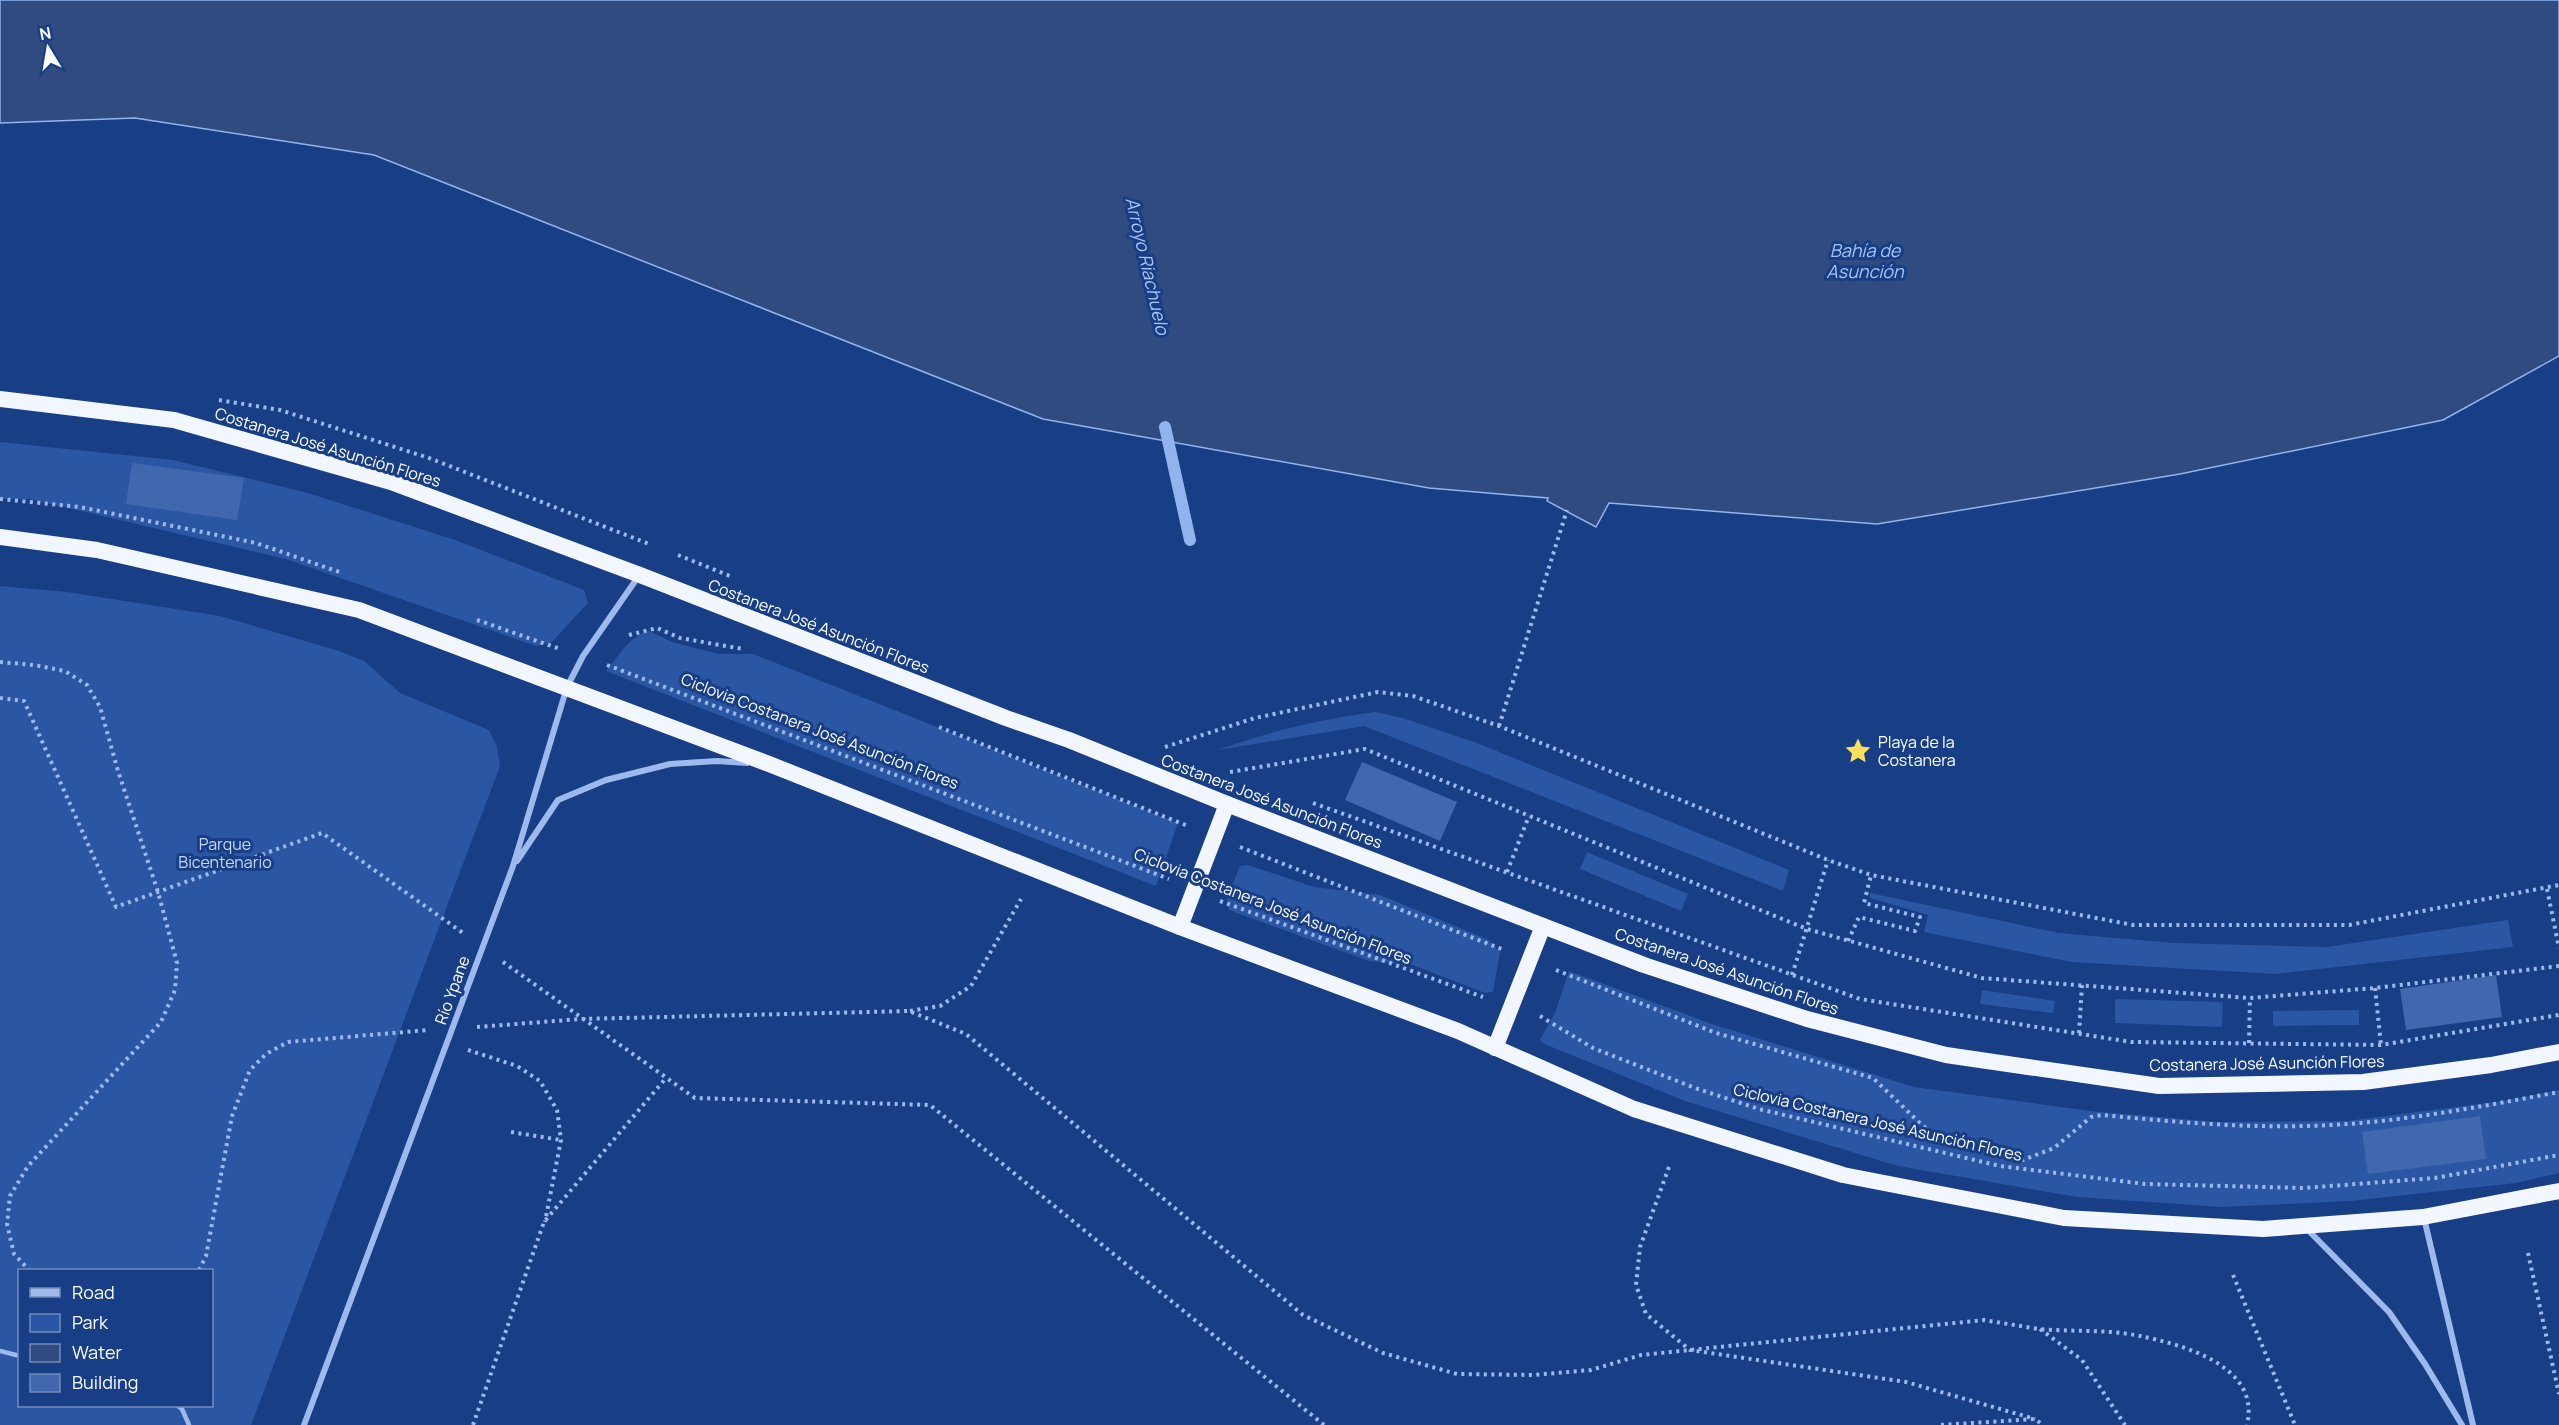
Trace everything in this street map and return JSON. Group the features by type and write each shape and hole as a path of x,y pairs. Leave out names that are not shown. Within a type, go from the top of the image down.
{"highway":[{"name":"Costanera José Asunción Flores","path":"0,399 174,420 391,482 640,574 1644,965 1830,1025 1946,1055 2159,1086 2363,1082 2491,1065 2559,1052"},
{"path":"0,537 97,550 359,610 567,687 1180,927 1458,1031 1635,1109 1843,1175 2064,1218 2263,1229 2424,1217 2559,1191"},
{"path":"1180,927 1227,804"},
{"path":"1495,1048 1543,926"}],"street":[{"name":"Río Ypane","path":"304,1425 513,866 567,687 583,656 640,574"},
{"path":"513,866 558,800 606,780 670,764 717,761 768,764"},
{"path":"2424,1217 2473,1425"},
{"path":"2303,1226 2389,1312 2425,1364 2462,1425"}],"lane":[{"path":"0,1351 18,1356"},
{"path":"179,1407 189,1425"}],"path":[{"path":"211,398 280,410 429,458 655,546"},
{"path":"0,499 81,507 256,543 349,576"},
{"path":"1499,726 1567,510"},
{"path":"677,555 732,576"},
{"name":"Ciclovia Costanera José Asunción Flores","path":"471,618 606,664 1042,829 1193,890 1480,997 1514,999 1593,1048 1695,1088 1759,1109 2000,1166 2145,1184 2304,1188 2435,1178 2559,1155"},
{"path":"625,641 631,633 657,628 680,638 744,649"},
{"path":"606,664 612,656"},
{"path":"0,662 34,664 65,671 87,685 100,707 118,771 158,892 177,963 176,990 161,1022 28,1166 10,1196 7,1224 14,1254 28,1269"},
{"path":"1171,751 1161,748 1255,718 1378,692 1413,696 1499,726 1828,860 1871,875 2133,925 2349,925 2559,885"},
{"path":"0,698 24,701 116,907 322,833 695,1098 930,1105 1323,1425"},
{"path":"928,722 1716,1033"},
{"path":"1229,773 1365,749 1807,929 1982,978 2250,998 2375,988 2559,966"},
{"path":"1220,769 1240,777"},
{"path":"1307,801 1860,999 2130,1042 2381,1045 2559,1015"},
{"path":"1507,872 1529,816"},
{"path":"1792,975 1828,860"},
{"path":"1848,941 1858,917 1915,931 1920,917 1864,903 1871,875"},
{"path":"2547,889 2559,948"},
{"path":"200,1269 206,1256 232,1116 250,1070 267,1054 288,1042 581,1019 909,1011 940,1006 970,986 1021,899"},
{"path":"2079,1034 2082,985"},
{"path":"2375,988 2381,1045"},
{"path":"2249,1043 2250,998"},
{"path":"909,1011 966,1034 1303,1315 1383,1353 1457,1374 1533,1375 1591,1370 1641,1355 1984,1320 2039,1329 2139,1336 2200,1353 2227,1368 2243,1388 2250,1413 2247,1425"},
{"path":"447,1043 517,1066 540,1081 557,1110 561,1140 544,1222 472,1425"},
{"path":"544,1222 666,1078"},
{"path":"511,1132 561,1140"},
{"path":"1669,1167 1640,1247 1636,1285 1646,1314 1690,1350 1906,1382 2035,1419 2043,1425"},
{"path":"2528,1253 2559,1394"},
{"path":"2233,1275 2295,1425"},
{"path":"2039,1329 2082,1360 2125,1425"},
{"path":"1941,1425 2035,1419"}],"green space":[{"path":"0,442 173,460 308,493 455,540 584,590 588,603 552,642 536,646 286,559 30,499 0,499"},
{"name":"Parque Bicentenario","path":"0,586 67,592 220,616 339,651 364,661 400,693 489,730 497,747 500,766 251,1425 0,1425"},
{"path":"649,631 672,642 718,654 753,654 1178,823 1156,886 606,671 630,642"},
{"path":"1376,712 1403,718 1477,743 1789,870 1783,891 1364,726 1218,750 1296,726"},
{"path":"1587,852 1688,894 1681,911 1580,869"},
{"path":"1248,865 1314,887 1380,895 1489,940 1500,952 1493,992 1485,993 1413,965 1369,961 1229,910 1227,898 1240,866"},
{"path":"1870,893 2059,933 2174,943 2327,947 2508,920 2513,947 2275,974 2071,962 1924,932 1928,915 1870,898"},
{"path":"1569,971 1712,1024 1914,1087 2090,1111 2217,1122 2347,1121 2503,1101 2559,1090 2559,1173 2516,1183 2350,1201 2221,1207 2077,1197 1898,1166 1685,1101 1542,1043 1540,1040 1555,1013"},
{"path":"1982,990 2055,1001 2053,1013 1980,1004"},
{"path":"2115,999 2223,1002 2222,1027 2115,1023"},
{"path":"2359,1010 2359,1025 2273,1026 2273,1011"}],"water":[{"name":"Bahía de Asunción","path":"0,0 2559,0 2559,356 2443,420 2180,474 1877,524 1609,503 1596,527 1547,501 1548,498 1429,488 1043,419 374,155 135,118 0,123"}],"building":[{"path":"132,463 244,478 237,520 126,504"},
{"path":"1362,762 1457,802 1440,841 1345,800"},
{"path":"2496,975 2502,1017 2406,1030 2400,989"},
{"path":"2480,1116 2486,1159 2368,1174 2362,1132"}],"waterway":[{"name":"Arroyo Riachuelo","path":"1165,427 1190,540"}],"place":[{"name":"Playa de la Costanera","path":"1858,751"}]}
